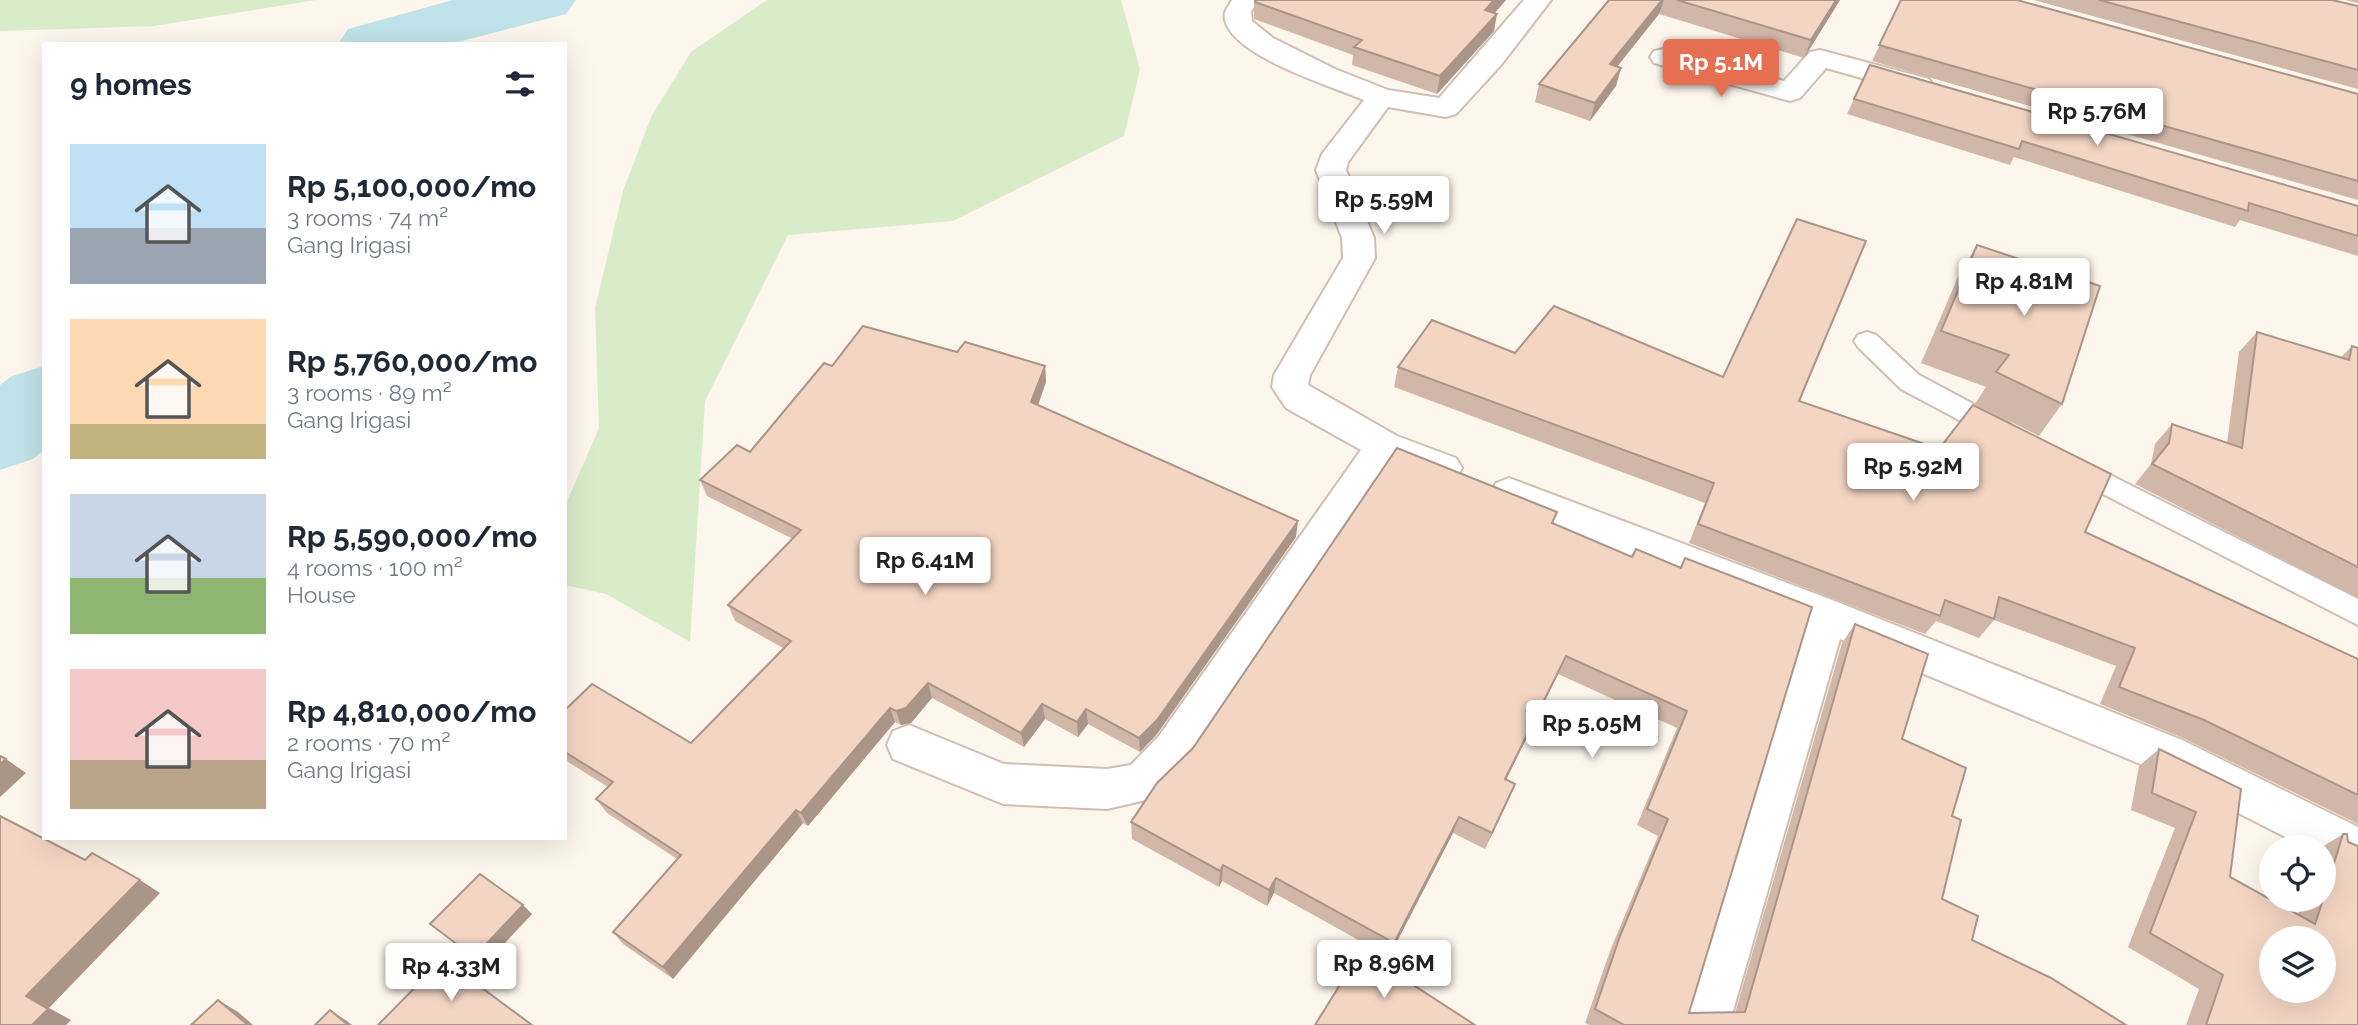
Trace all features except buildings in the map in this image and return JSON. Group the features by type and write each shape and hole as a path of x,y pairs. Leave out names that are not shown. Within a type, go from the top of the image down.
{"street":[{"path":"1245,0 1238,12 1239,22 1260,42 1290,59 1381,97 1446,108 1491,59 1538,0"},
{"path":"1664,57 1790,92 1808,70 1824,58 1951,94"},
{"path":"1381,97 1333,161 1331,170 1358,238 1359,258 1292,375 1290,387 1299,399 1384,446 1826,615 2166,754 2358,850"},
{"path":"909,745 1003,784 1028,788 1107,789 1143,783 1175,750 1384,446"},
{"path":"1704,1025 1826,615"}],"lane":[{"path":"1867,341 1910,382 2358,613"}],"green space":[{"path":"0,0 316,0 154,26 0,31"},
{"path":"767,0 1121,0 1140,69 1124,136 953,221 788,235 705,401 690,642 606,594 567,585 567,501 599,428 595,308 623,191 651,117 691,52"}],"waterway":[{"path":"380,42 486,12 542,0"},
{"path":"0,435 42,401"}]}
